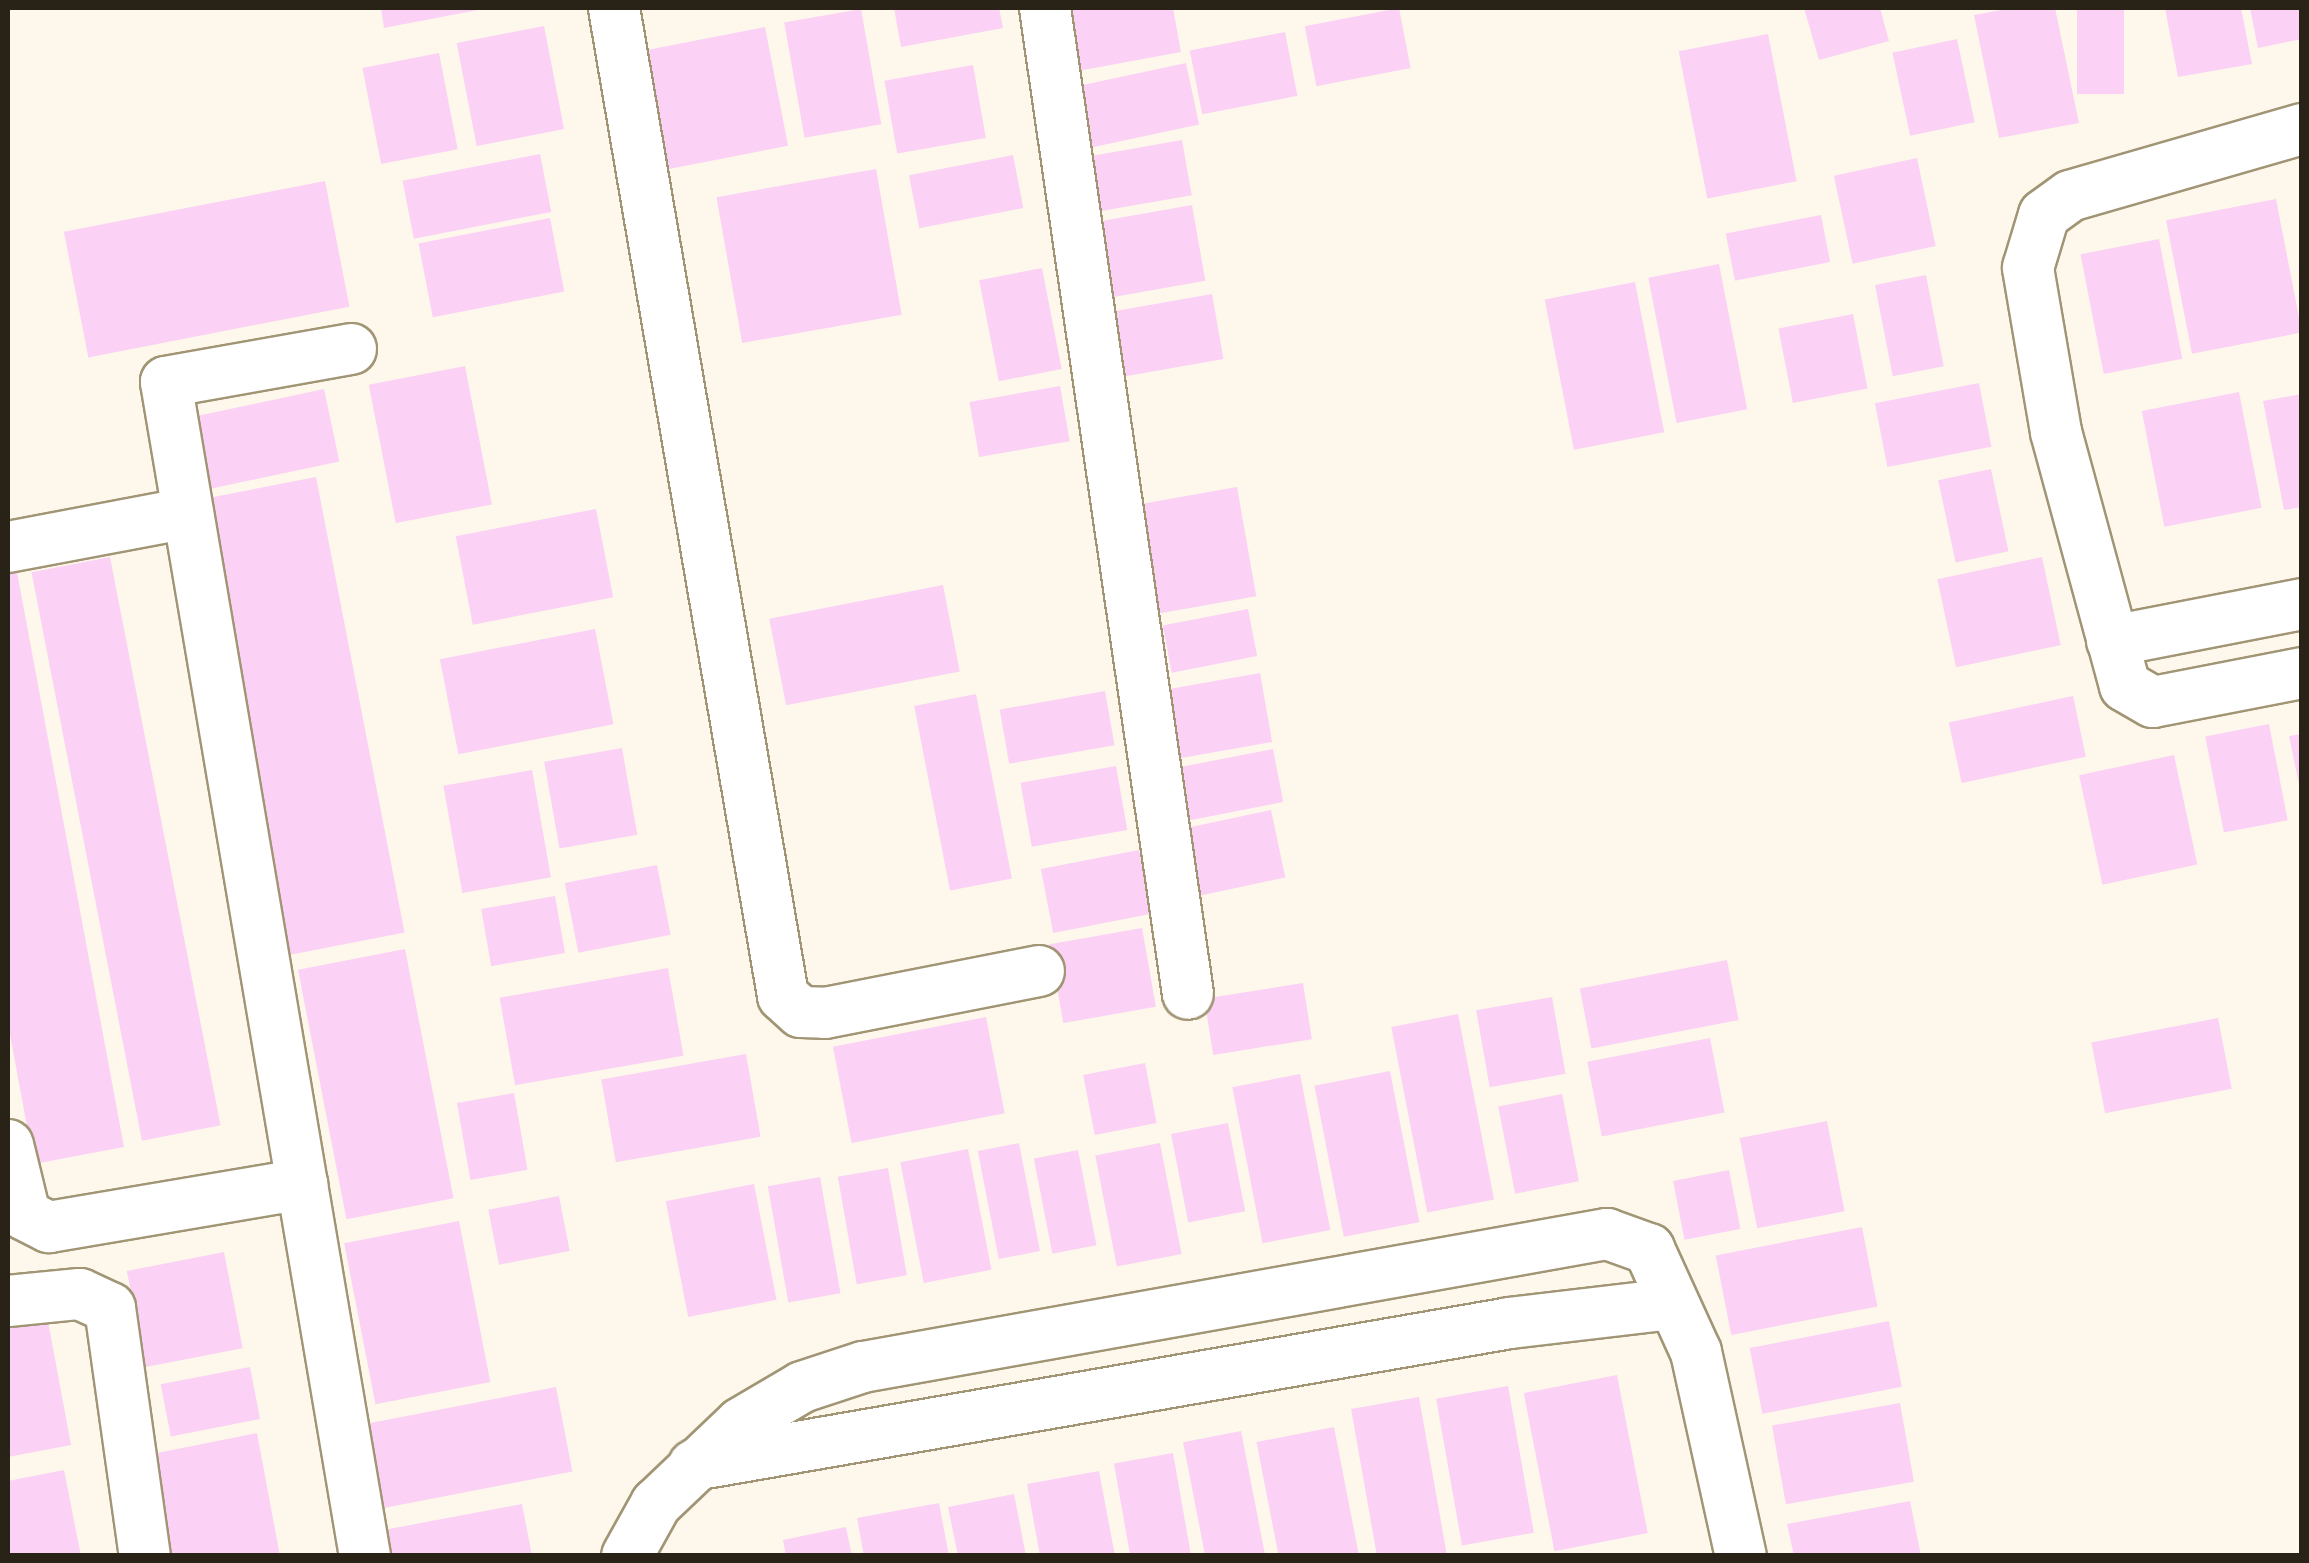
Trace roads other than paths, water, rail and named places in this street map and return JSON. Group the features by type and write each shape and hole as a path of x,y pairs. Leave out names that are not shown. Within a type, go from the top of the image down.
{"street":[{"path":"614,8 784,996 802,1012 825,1014 1039,971"},
{"path":"1046,8 1188,994"},
{"path":"2302,129 2070,196 2033,237 2029,301 2125,686 2145,702 2302,673"},
{"path":"351,349 166,382 365,1556"},
{"path":"8,547 188,513"},
{"path":"2112,641 2302,604"},
{"path":"8,1145 25,1215 49,1227 302,1184"},
{"path":"627,1556 693,1466 802,1387 863,1367 1586,1234 1650,1249 1671,1304 1696,1352 1742,1556"},
{"path":"8,1300 80,1294 110,1308 145,1556"},
{"path":"693,1466 1510,1323 1671,1304"}]}
